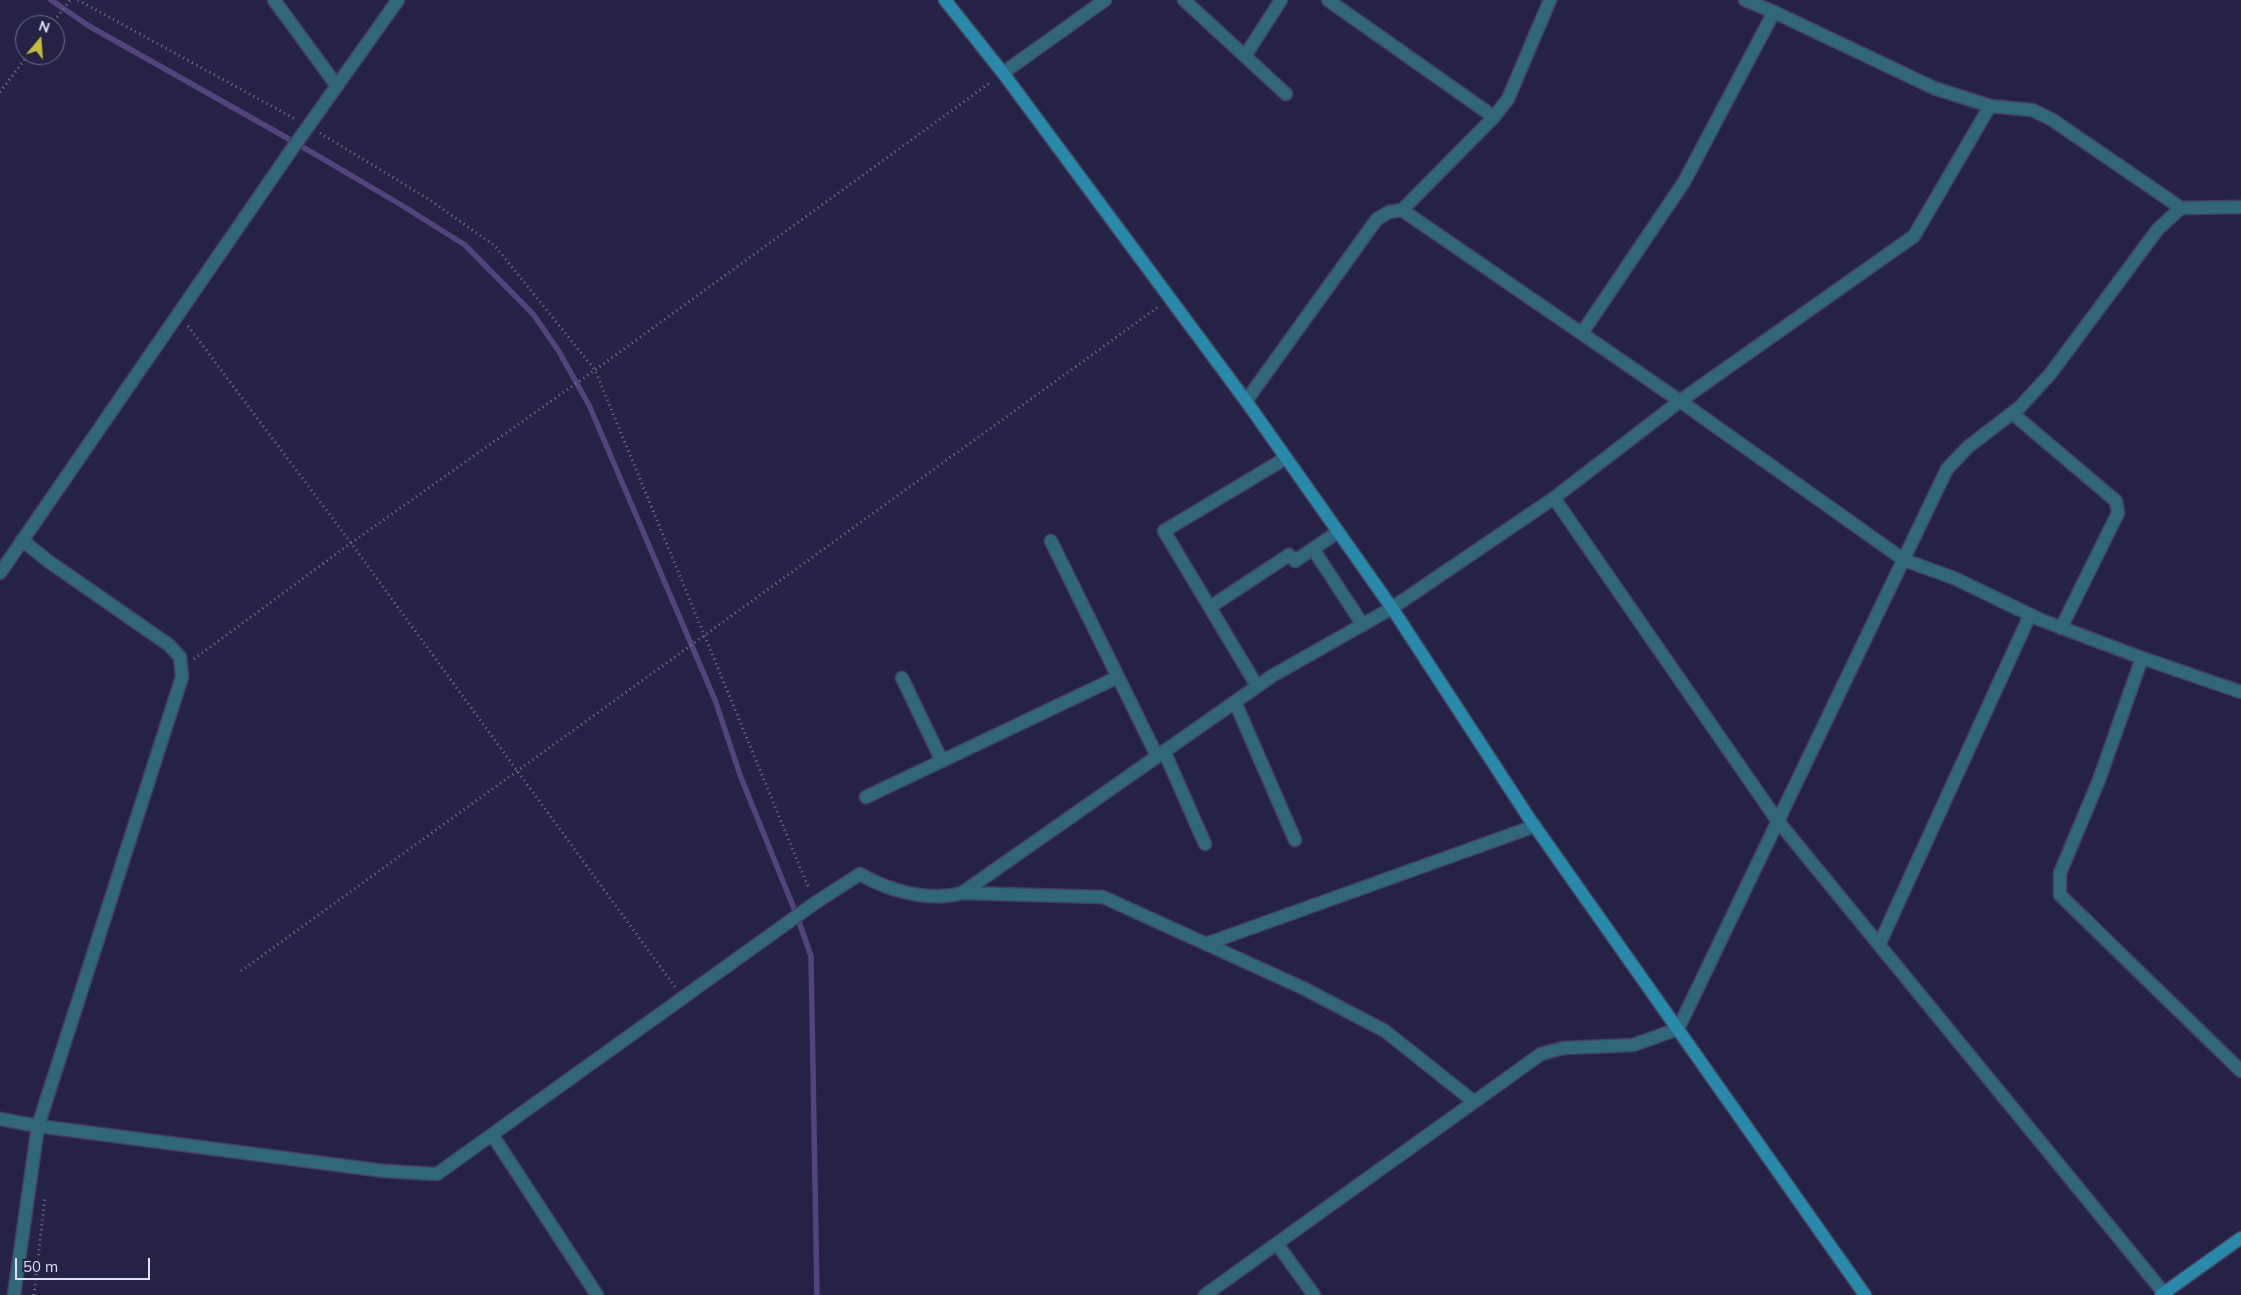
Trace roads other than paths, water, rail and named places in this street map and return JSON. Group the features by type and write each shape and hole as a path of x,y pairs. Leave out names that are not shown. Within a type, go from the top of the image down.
{"street":[{"path":"274,0 337,86"},
{"path":"2,567 308,126 398,0"},
{"path":"945,0 1003,73 1286,458 1392,608 1535,826 1865,1295"},
{"path":"1003,73 1105,0"},
{"path":"1184,0 1286,94"},
{"path":"1245,56 1281,0"},
{"path":"1328,0 1494,117"},
{"path":"1246,402 1377,219 1389,212 1402,210 1494,117 1508,99 1550,0"},
{"path":"1745,0 1934,88 1990,106 2032,110 2051,119 2181,208 2241,207"},
{"path":"1582,333 1684,182 1774,12"},
{"path":"0,1119 38,1126 384,1172 437,1174 792,922 815,903 860,874 875,883 919,896 949,897 962,893 1272,676 1392,608 1554,498 1680,401 1914,236 1990,106"},
{"path":"1205,1295 1541,1054 1563,1048 1633,1045 1678,1029 1947,469 1968,447 2020,407 2051,373 2158,229 2181,208"},
{"path":"1402,210 1680,401 1904,560 1954,578 2061,628 2241,692"},
{"path":"2012,413 2116,501 2118,513 2061,628"},
{"path":"1258,686 1164,531 1286,458"},
{"path":"1554,498 1777,820 2162,1294 2241,1238"},
{"path":"1210,606 1288,555 1295,561 1338,532"},
{"path":"14,1295 38,1126 182,677 180,657 170,645 48,561 22,540"},
{"path":"1051,541 1118,677 1161,754 1205,844"},
{"path":"1313,549 1363,625"},
{"path":"1879,945 2030,615"},
{"path":"2142,658 2099,780 2060,873 2060,895 2241,1071"},
{"path":"866,797 1118,677"},
{"path":"902,678 942,761"},
{"path":"1234,702 1295,840"},
{"path":"1206,944 1535,826"},
{"path":"962,893 1103,897 1303,988 1385,1031 1473,1101"},
{"path":"493,1136 597,1295"},
{"path":"1277,1244 1314,1295"}],"waterway":[{"path":"51,0 89,26 296,143 465,245 533,314 558,350 589,405 715,700 740,775 797,916 811,956 817,1295"}]}
